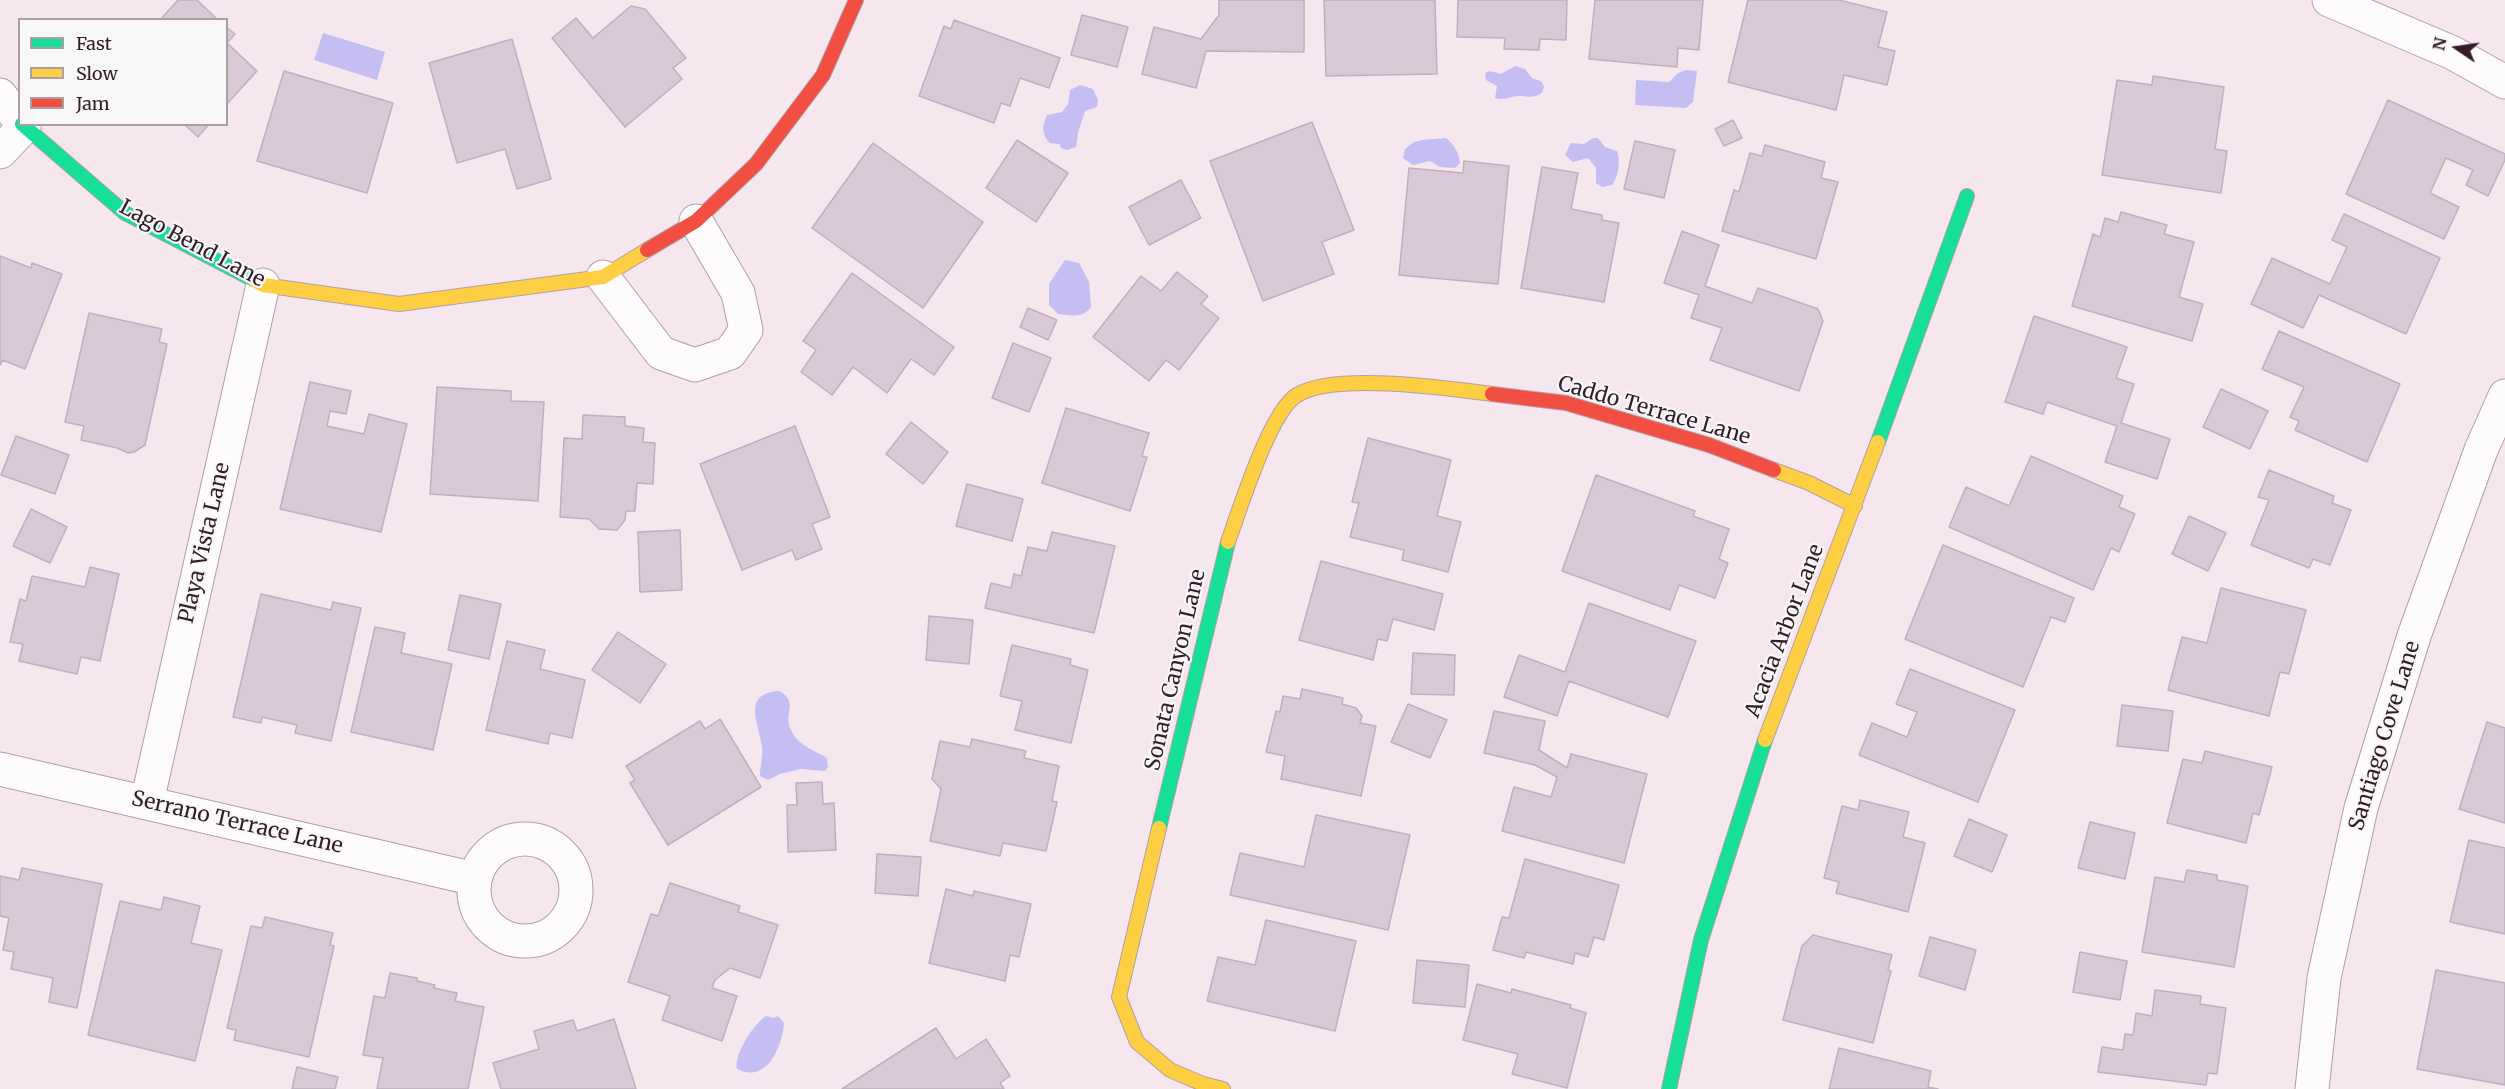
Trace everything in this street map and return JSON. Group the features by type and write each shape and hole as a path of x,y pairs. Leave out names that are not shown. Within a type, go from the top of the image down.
{"street":[{"name":"Lago Bend Lane","path":"24,126 125,213 263,285 399,304 603,277 696,221 756,164 823,75 856,0"},
{"path":"2329,0 2453,53 2505,82"},
{"name":"Lago Bend Lane","path":"0,94 18,119"},
{"path":"0,152 20,126"},
{"name":"Acacia Arbor Lane","path":"1669,1089 1701,940 1762,749 1855,506 1966,196"},
{"path":"603,277 661,353 694,365 730,353 746,330 738,293 696,221"},
{"name":"Playa Vista Lane","path":"147,802 263,285"},
{"name":"Caddo Terrace Lane","path":"1326,384 1421,385 1566,404 1709,445 1809,483 1855,506"},
{"name":"Sonata Canyon Lane","path":"1223,1089 1203,1084 1170,1070 1137,1042 1119,997 1227,545 1271,427 1296,394 1326,384"},
{"name":"Santiago Cove Lane","path":"2312,1089 2324,978 2361,808 2414,636 2481,450 2505,396"},
{"name":"Serrano Terrace Lane","path":"0,768 475,879"}],"shaded area":[{"path":"323,33 385,52 377,80 314,60"},
{"path":"1515,66 1525,69 1532,78 1541,81 1544,87 1542,93 1533,97 1495,98 1497,86 1486,80 1485,73 1490,71 1501,74"},
{"path":"1686,70 1697,71 1693,102 1686,108 1635,105 1636,80 1669,82 1678,73"},
{"path":"1080,85 1093,89 1098,100 1097,107 1085,111 1076,147 1067,150 1061,148 1060,144 1050,143 1045,136 1043,126 1047,115 1062,112 1068,104 1070,90"},
{"path":"1446,138 1454,146 1459,156 1460,163 1455,168 1440,167 1430,161 1413,165 1403,158 1405,149 1414,142"},
{"path":"1593,138 1598,138 1605,147 1617,151 1618,169 1612,185 1602,187 1596,183 1596,168 1588,158 1573,162 1565,155 1571,143 1584,144"},
{"path":"1065,260 1079,263 1089,282 1091,307 1080,315 1058,314 1049,305 1049,284"},
{"path":"779,691 790,703 789,722 793,734 806,746 827,758 828,767 825,771 801,769 780,774 768,780 760,776 762,747 756,720 756,704 767,693"},
{"path":"766,1016 774,1018 778,1016 784,1023 776,1052 771,1061 757,1072 737,1069 738,1056 745,1040"}],"building":[{"path":"178,0 197,0 216,18 162,18"},
{"path":"1219,0 1304,0 1304,52 1206,51 1196,88 1142,74 1154,27 1201,39 1219,15"},
{"path":"1324,0 1435,0 1437,74 1326,76"},
{"path":"1458,0 1567,0 1566,40 1540,39 1539,50 1504,49 1505,38 1457,37"},
{"path":"1595,0 1703,0 1699,50 1678,48 1677,67 1589,59"},
{"path":"1748,0 1839,0 1887,12 1878,47 1895,51 1887,85 1844,75 1836,110 1728,82"},
{"path":"631,6 645,9 686,58 673,68 682,79 625,127 552,38 576,18 593,38"},
{"path":"1082,15 1128,27 1117,67 1071,55"},
{"path":"954,20 1060,58 1049,88 1020,78 1010,106 1001,103 994,123 919,96 944,26 951,29"},
{"path":"228,29 235,34 228,42"},
{"path":"512,39 551,179 517,189 505,149 457,163 429,63"},
{"path":"228,44 257,71 228,103"},
{"path":"284,71 393,103 367,193 257,161"},
{"path":"2153,76 2224,87 2215,149 2227,151 2221,193 2102,175 2117,80 2152,85"},
{"path":"2388,100 2505,154 2505,160 2488,196 2466,185 2473,170 2446,158 2430,193 2459,207 2444,239 2346,194"},
{"path":"1733,120 1742,138 1724,146 1715,129"},
{"path":"1312,122 1354,230 1322,242 1334,274 1263,301 1210,161"},
{"path":"186,126 207,126 198,137"},
{"path":"1017,140 1068,173 1036,222 986,188"},
{"path":"1635,141 1675,150 1664,198 1624,189"},
{"path":"873,143 983,222 923,308 812,228"},
{"path":"1765,145 1825,162 1821,178 1838,182 1816,259 1722,231 1734,190 1739,192 1750,153 1762,156"},
{"path":"1464,161 1509,166 1498,284 1399,275 1409,168 1463,173"},
{"path":"1542,167 1578,173 1571,209 1602,215 1602,220 1619,223 1604,302 1521,288"},
{"path":"1181,180 1201,218 1149,245 1129,207"},
{"path":"2121,212 2167,225 2164,234 2194,242 2179,297 2203,304 2192,341 2072,306 2093,234 2100,237 2105,218 2118,222"},
{"path":"2344,214 2440,258 2406,334 2319,295 2303,328 2251,304 2272,258 2330,284 2347,247 2332,240"},
{"path":"1682,231 1719,245 1705,286 1752,303 1758,288 1818,309 1823,321 1799,391 1710,360 1722,328 1691,318 1699,295 1664,283"},
{"path":"0,256 31,268 32,263 62,274 25,369 3,360 0,365"},
{"path":"1177,272 1208,296 1201,304 1219,318 1179,370 1166,360 1149,381 1093,337 1141,276 1161,291"},
{"path":"852,273 954,347 934,375 911,359 887,393 853,367 832,395 801,372 816,350 803,341"},
{"path":"1028,308 1057,320 1048,340 1020,327"},
{"path":"89,313 162,329 159,342 167,344 145,445 134,452 128,453 117,448 81,440 84,426 65,422"},
{"path":"2034,316 2127,347 2116,378 2134,384 2121,423 2170,439 2157,479 2105,462 2117,426 2047,402 2043,414 2005,402"},
{"path":"2279,331 2400,384 2367,462 2295,430 2299,421 2290,417 2304,387 2262,369"},
{"path":"1013,343 1051,358 1029,412 992,398"},
{"path":"310,382 351,391 346,414 330,411 327,426 364,434 369,414 407,424 381,532 280,509"},
{"path":"437,387 511,391 511,401 544,402 538,501 430,494"},
{"path":"2221,389 2268,411 2250,449 2203,427"},
{"path":"1066,408 1149,433 1142,456 1147,457 1130,511 1042,483"},
{"path":"583,415 625,417 625,426 644,428 643,442 655,443 653,484 637,483 635,511 626,511 625,520 617,530 599,529 589,519 560,517 564,438 582,439"},
{"path":"911,422 948,452 923,484 886,454"},
{"path":"795,426 830,517 812,524 822,549 796,560 792,550 742,570 700,464"},
{"path":"16,436 69,455 55,494 1,475"},
{"path":"1368,438 1451,460 1437,516 1461,522 1448,572 1402,560 1404,550 1350,537 1359,503 1352,502"},
{"path":"2031,456 2123,496 2119,507 2135,514 2119,552 2111,548 2093,590 1949,527 1966,487 2009,506"},
{"path":"2269,470 2334,496 2332,503 2351,510 2330,565 2313,559 2309,568 2251,545 2269,500 2258,497"},
{"path":"1596,475 1695,511 1693,516 1729,529 1719,559 1728,563 1715,598 1679,585 1670,610 1562,571"},
{"path":"967,484 1023,499 1012,541 956,526"},
{"path":"31,509 67,527 50,563 13,546"},
{"path":"2189,516 2226,533 2208,571 2172,554"},
{"path":"680,530 682,590 640,592 638,532"},
{"path":"1052,532 1115,546 1094,633 985,608 991,583 1011,588 1014,574 1021,576 1028,547 1047,551"},
{"path":"1943,545 2074,598 2065,622 2051,617 2023,687 1905,639"},
{"path":"1321,561 1443,594 1434,630 1393,619 1387,641 1378,639 1373,660 1299,640"},
{"path":"90,567 119,574 100,661 81,657 77,674 19,661 23,644 10,642 20,599 26,601 32,576 85,587"},
{"path":"2221,588 2306,610 2289,674 2280,672 2269,716 2168,690 2182,637 2207,643"},
{"path":"261,594 331,610 333,602 361,608 331,741 295,733 297,725 262,717 261,723 233,717"},
{"path":"460,595 501,604 489,659 448,650"},
{"path":"1589,603 1696,641 1668,717 1569,681 1557,716 1504,697 1519,655 1565,672"},
{"path":"929,616 973,620 969,664 926,660"},
{"path":"375,627 405,633 401,653 452,664 433,750 351,732"},
{"path":"618,632 666,664 640,703 592,670"},
{"path":"507,641 545,650 540,669 585,680 572,738 550,733 548,744 486,730"},
{"path":"1012,645 1071,659 1070,665 1088,670 1071,743 1015,730 1022,701 1000,696"},
{"path":"1413,653 1455,655 1454,695 1411,694"},
{"path":"1910,669 2015,710 1978,802 1859,755 1872,723 1907,737 1917,712 1896,704"},
{"path":"1302,689 1343,698 1342,704 1356,708 1362,716 1360,723 1376,726 1361,796 1281,779 1285,756 1266,752 1276,711 1280,712 1283,696 1300,699"},
{"path":"1408,704 1447,720 1430,758 1391,742"},
{"path":"2122,705 2173,711 2168,751 2117,746"},
{"path":"1494,711 1545,721 1539,750 1567,768 1571,754 1647,774 1624,863 1502,831 1514,787 1551,797 1557,777 1535,765 1484,753"},
{"path":"720,719 761,787 668,845 630,783 635,780 626,766 700,721 705,729"},
{"path":"2487,722 2505,728 2505,823 2459,809"},
{"path":"972,739 1026,751 1024,758 1059,766 1052,801 1057,802 1046,851 1003,843 1000,856 930,841 941,789 932,779 940,741 970,747"},
{"path":"2205,751 2272,767 2259,815 2253,813 2246,843 2167,823 2183,759 2202,763"},
{"path":"822,782 823,804 834,803 836,850 788,852 787,805 797,805 796,783"},
{"path":"1860,800 1909,812 1903,837 1925,843 1908,912 1836,893 1839,882 1824,878 1842,806 1858,810"},
{"path":"1316,815 1410,835 1388,930 1230,895 1240,853 1304,867"},
{"path":"1969,819 2007,835 1992,872 1954,856"},
{"path":"2090,822 2135,833 2125,879 2078,868"},
{"path":"2469,840 2505,848 2505,934 2450,922"},
{"path":"877,854 921,857 918,896 875,893"},
{"path":"1525,859 1619,885 1604,940 1594,937 1588,957 1575,953 1573,964 1526,952 1524,958 1493,950 1502,917 1509,918"},
{"path":"22,868 102,884 77,1008 49,1002 53,978 11,969 14,952 3,950 9,918 0,916 0,876 19,880"},
{"path":"2187,870 2217,875 2217,880 2248,886 2234,967 2142,952 2155,877 2184,882"},
{"path":"670,883 740,906 738,912 778,925 760,978 730,968 715,980 712,988 737,996 722,1041 662,1020 670,996 628,982 651,914 658,916"},
{"path":"946,889 973,896 974,891 1031,904 1019,957 1010,955 1005,981 929,963"},
{"path":"164,897 200,906 191,943 222,950 195,1061 88,1035 120,901 161,910"},
{"path":"265,917 333,933 330,945 334,946 309,1057 234,1040 236,1030 227,1028 251,926 262,928"},
{"path":"1266,920 1356,941 1335,1031 1207,1001 1218,957 1255,965"},
{"path":"1813,935 1892,955 1888,970 1891,971 1873,1043 1783,1020 1802,946"},
{"path":"1930,937 1976,950 1965,990 1919,976"},
{"path":"2080,952 2127,961 2120,1000 2073,992"},
{"path":"1417,960 1469,965 1465,1007 1413,1003"},
{"path":"2436,970 2505,983 2505,1085 2417,1069"},
{"path":"390,973 417,978 417,981 435,985 434,988 457,993 455,1001 484,1007 468,1089 377,1089 383,1058 363,1055 374,996 385,998"},
{"path":"1477,984 1511,993 1512,989 1571,1005 1570,1008 1586,1013 1567,1088 1512,1074 1518,1054 1463,1040"},
{"path":"2155,990 2201,996 2200,1004 2226,1008 2217,1074 2208,1073 2206,1085 2098,1072 2102,1047 2123,1050 2125,1034 2133,1035 2136,1013 2152,1016"},
{"path":"614,1019 636,1089 501,1089 493,1063 539,1049 534,1031 573,1020 577,1031"},
{"path":"936,1028 956,1059 986,1039 1010,1076 1000,1083 1004,1089 842,1089"},
{"path":"1839,1048 1931,1071 1928,1087 1938,1089 1829,1089"},
{"path":"297,1067 338,1077 335,1089 292,1089"}],"traffic: fast":[{"path":"24,126 125,213 254,280"},
{"path":"1878,442 1967,196"},
{"path":"1159,828 1228,542"},
{"path":"1669,1089 1701,940 1765,740"}],"traffic: slow":[{"path":"254,280 263,285 399,304 603,277 647,250"},
{"path":"1228,542 1266,440 1287,405 1297,395 1314,388 1363,383 1420,386 1492,394"},
{"path":"1765,740 1878,442"},
{"path":"1774,470 1809,483 1855,506"},
{"path":"1159,828 1119,997 1137,1042 1170,1070 1203,1084 1223,1089"}],"traffic: jam":[{"path":"647,250 696,221 756,164 823,75 856,0"},
{"path":"1492,394 1566,403 1709,445 1774,470"}]}
